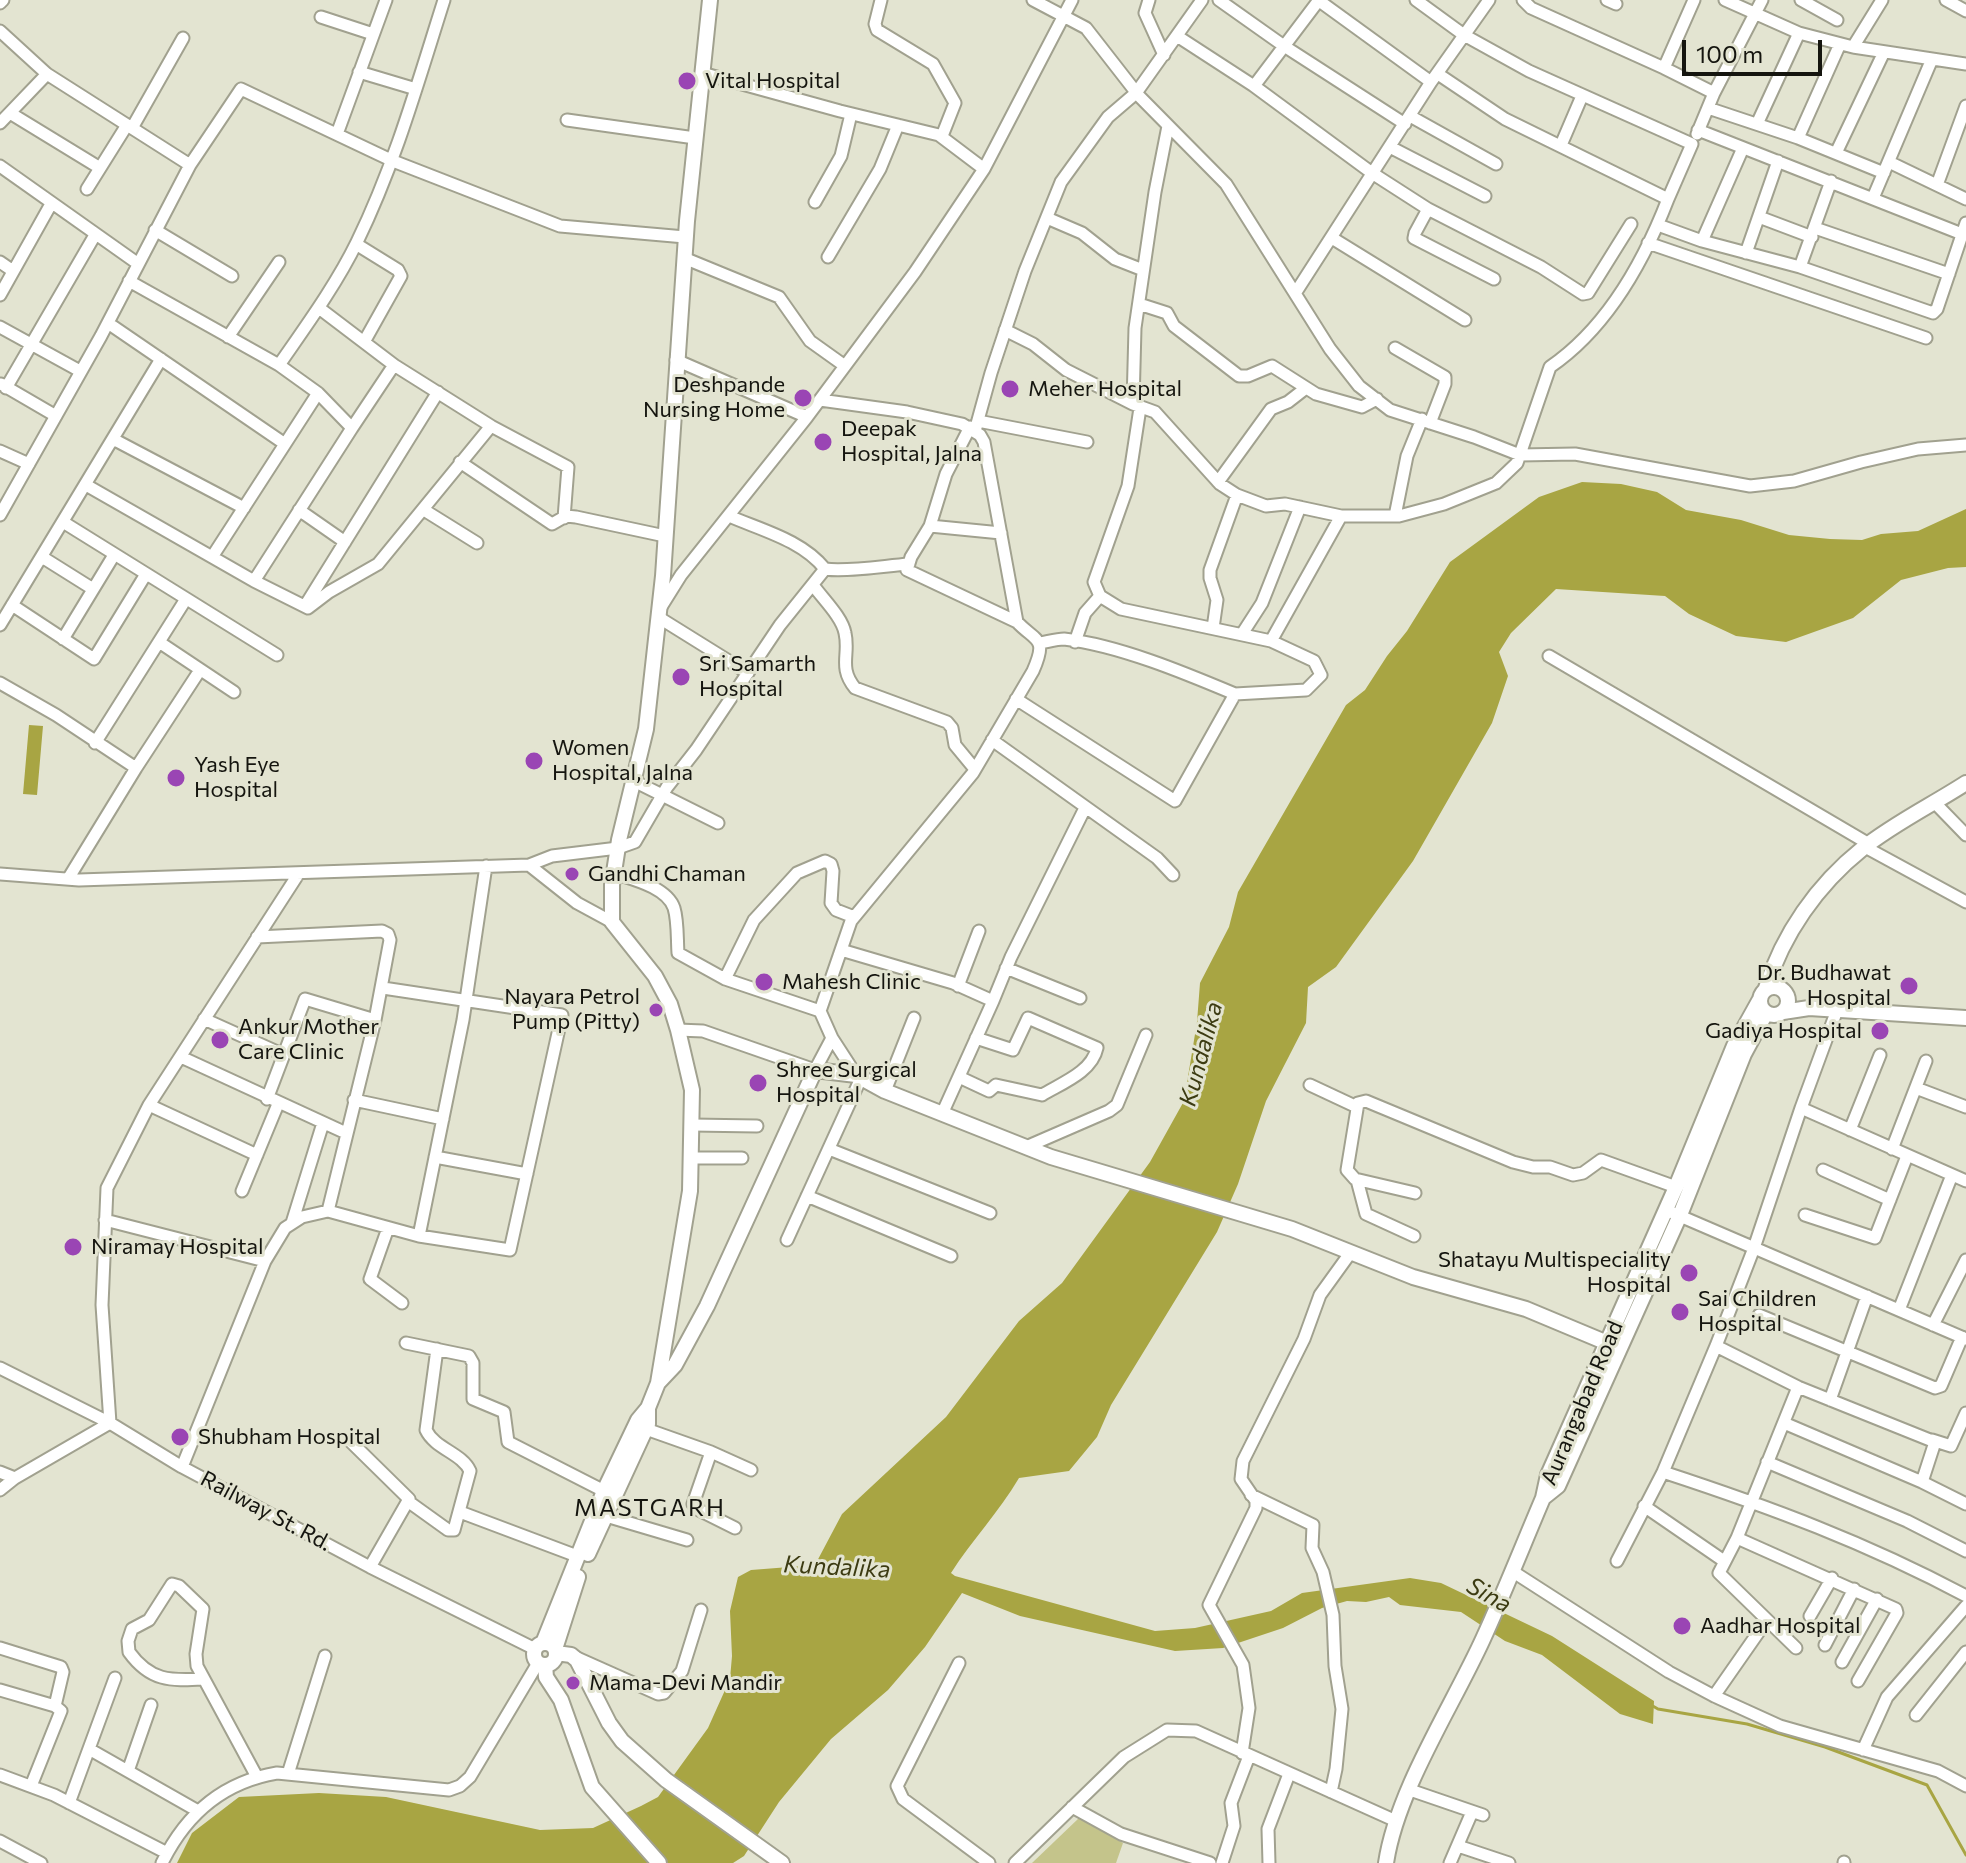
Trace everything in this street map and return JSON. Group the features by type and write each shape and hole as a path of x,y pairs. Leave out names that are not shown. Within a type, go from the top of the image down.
{"main road":[{"path":"552,1654 580,1572 646,1429 648,1408 658,1383 690,1191 692,1090 678,1030 670,1004 655,976 612,922 614,873 646,729 659,614 685,237 710,0"},
{"name":"Aurangabad Road","path":"1543,1498 1558,1486 1673,1212 1772,997 1774,963 1815,893 1867,845 1966,783"},
{"path":"1772,997 1809,1008 1966,1018"},
{"path":"1772,997 1788,1004 1783,1012 1809,1008"},
{"name":"Aurangabad Road","path":"1410,1790 1483,1639 1605,1342 1673,1212 1676,1187 1734,1046 1772,997"},
{"path":"658,1383 675,1365 707,1306 815,1070 858,1076 885,1091 1051,1157 1292,1229 1413,1277 1526,1309 1605,1342"},
{"path":"648,1408 638,1420 577,1556 546,1677 561,1700 592,1787 659,1863"},
{"path":"552,1654 615,1732 666,1780 782,1863"},
{"path":"1386,1863 1396,1821 1410,1790"},
{"path":"1375,1863 1389,1843"}],"street":[{"path":"337,134 386,0"},
{"path":"279,365 319,308 356,244 393,161 444,0"},
{"path":"881,0 875,24 877,30 928,59 954,100 954,108 942,136"},
{"path":"1033,0 1086,28 1136,93 1226,184 1330,349 1359,386 1390,410 1520,455 1575,454 1750,486 1794,481 1918,449 1966,445"},
{"path":"748,673 659,614 681,575 807,417 915,272 984,169 1072,0"},
{"path":"1149,0 1145,13 1164,55"},
{"path":"787,1240 858,1076 832,1038 820,1011 854,917 974,768 1038,661 1040,643 1037,637 1017,622 907,570 909,564 930,526 946,474 974,427 1025,271 1061,182 1108,117 1136,93 1202,0"},
{"path":"1219,0 1284,46 1407,120 1496,164"},
{"path":"1254,86 1319,0 1434,78 1505,119 1668,199"},
{"path":"1416,0 1464,35 1529,71 1692,144"},
{"path":"1296,292 1434,78 1489,0"},
{"path":"1523,0 1531,8 1714,93"},
{"path":"1664,68 1694,0"},
{"path":"1725,0 1799,33 1840,44 1966,64"},
{"path":"1005,330 1033,344 1066,370 1136,406 1155,412 1218,482 1237,495 1266,506 1285,504 1341,516 1395,516 1444,504 1496,483 1517,463 1550,367 1610,308 1658,225 1714,93 1762,0"},
{"path":"1801,0 1837,20"},
{"path":"1853,47 1882,0"},
{"path":"1946,0 1966,11"},
{"path":"321,17 373,34"},
{"path":"0,31 47,74 190,165"},
{"path":"1757,124 1799,33"},
{"path":"1177,36 1254,86 1372,173 1428,209 1541,267 1585,295 1631,224"},
{"path":"87,189 183,38"},
{"path":"1798,138 1840,44"},
{"path":"1836,153 1884,52"},
{"path":"1873,198 1932,59"},
{"path":"359,72 416,89"},
{"path":"702,73 942,136 984,169"},
{"path":"0,123 47,74"},
{"path":"0,515 108,323 190,165 241,89 393,161 566,227 685,237"},
{"path":"1561,145 1582,96"},
{"path":"1708,108 1836,153 1886,167 1966,199"},
{"path":"1937,185 1965,110"},
{"path":"10,113 100,168"},
{"path":"815,202 841,156 851,114"},
{"path":"567,120 695,138"},
{"path":"828,257 880,169 898,125"},
{"path":"1040,643 1061,639 1075,642 1170,667 1235,694 1306,690 1321,675 1314,661 1271,641 1121,609 1100,596 1094,582 1128,486 1136,406 1139,304 1168,126"},
{"path":"1658,225 1702,241 1800,267 1933,313 1937,309 1964,228 1873,198 1698,130"},
{"path":"1390,147 1485,196"},
{"path":"1702,241 1743,148"},
{"path":"1746,253 1778,161"},
{"path":"0,166 137,263"},
{"path":"1800,267 1831,181"},
{"path":"0,295 51,204"},
{"path":"1428,209 1414,238 1494,279"},
{"path":"1759,217 1949,274"},
{"path":"1047,218 1082,233 1115,259 1143,270"},
{"path":"155,230 232,276"},
{"path":"56,416 3,386 95,235"},
{"path":"1332,238 1465,320"},
{"path":"1648,243 1926,338"},
{"path":"356,244 398,270 401,276 364,342"},
{"path":"684,258 779,297 810,341 845,366"},
{"path":"0,262 13,271"},
{"path":"228,337 279,262"},
{"path":"129,281 279,365 318,393 352,428"},
{"path":"1139,304 1167,313 1172,324 1235,374 1248,376 1274,366 1330,400 1362,407 1377,399"},
{"path":"319,308 394,365 491,426 568,467 569,517"},
{"path":"108,323 285,444"},
{"path":"0,327 80,371"},
{"path":"1395,348 1445,377 1445,384 1407,456 1395,516"},
{"path":"0,625 161,359"},
{"path":"676,360 807,417"},
{"path":"254,581 394,365"},
{"path":"1218,482 1271,409 1288,402 1306,388"},
{"path":"304,607 438,392"},
{"path":"212,557 318,393"},
{"path":"820,400 907,412 974,427 1087,442"},
{"path":"86,485 254,581 308,608 378,564 491,426"},
{"path":"974,427 984,442 1017,622"},
{"path":"113,439 244,508"},
{"path":"0,451 29,464"},
{"path":"460,462 549,523 569,517 665,536"},
{"path":"1213,628 1217,600 1210,570 1237,495"},
{"path":"1242,634 1262,603 1300,507"},
{"path":"299,510 345,542"},
{"path":"424,510 477,543"},
{"path":"729,516 800,547 825,569 841,571 909,564"},
{"path":"1271,641 1341,516"},
{"path":"63,522 277,655"},
{"path":"930,526 1001,533"},
{"path":"63,639 114,555"},
{"path":"42,557 93,589"},
{"path":"0,874 68,879 529,865 552,856 618,848 635,842 663,794 780,625 825,569"},
{"path":"12,605 94,659 146,574"},
{"path":"813,585 844,629 845,668 855,688 947,722 952,728 955,745 974,768"},
{"path":"1075,642 1085,613 1100,596"},
{"path":"95,743 186,599"},
{"path":"159,642 234,692"},
{"path":"1549,656 1966,902"},
{"path":"68,879 200,670"},
{"path":"0,683 56,715 136,768"},
{"path":"1016,699 1175,801 1235,694"},
{"path":"992,740 1157,858 1173,875"},
{"path":"634,781 718,823"},
{"path":"1935,803 1966,835"},
{"path":"942,1114 1006,968 1085,808"},
{"path":"725,979 754,920 805,867 825,861 831,864 831,903 836,910 854,917"},
{"path":"529,865 577,903 612,922"},
{"path":"419,1236 466,999 486,866"},
{"path":"0,1490 15,1478 110,1423 102,1305 107,1188 149,1105 299,873"},
{"path":"614,873 666,896 674,908 678,953 725,979 820,1011"},
{"path":"958,986 979,931"},
{"path":"257,937 385,932 390,940 383,988 328,1211"},
{"path":"841,950 958,986 993,1001"},
{"path":"1006,968 1080,998"},
{"path":"182,1467 265,1261 285,1228 292,1223 302,1217 328,1211 419,1236 510,1250 562,1015 383,988"},
{"path":"242,1191 257,1155 284,1055 305,999 375,1020"},
{"path":"1617,1561 1663,1472 1716,1346 1754,1248 1837,1010"},
{"path":"885,1091 914,1018"},
{"path":"959,1077 989,1091 996,1085 1042,1095 1079,1073 1094,1059 1097,1048 1028,1018 1013,1050 976,1038"},
{"path":"204,1019 284,1055"},
{"path":"678,1030 703,1031 815,1070 832,1038"},
{"path":"1026,1147 1117,1105 1146,1035"},
{"path":"1850,1130 1880,1055"},
{"path":"181,1057 346,1133"},
{"path":"1892,1149 1926,1061"},
{"path":"1310,1085 1357,1107"},
{"path":"1916,1088 1966,1107"},
{"path":"354,1100 443,1119"},
{"path":"1415,1193 1357,1180 1349,1175 1347,1170 1358,1103 1366,1101 1525,1165 1550,1167 1573,1175 1583,1173 1601,1160 1676,1187"},
{"path":"149,1105 257,1155"},
{"path":"1801,1108 1966,1181"},
{"path":"292,1223 323,1123"},
{"path":"692,1125 757,1126"},
{"path":"829,1149 990,1213"},
{"path":"1805,1215 1873,1239 1877,1236 1907,1156"},
{"path":"435,1157 527,1174"},
{"path":"691,1158 742,1158"},
{"path":"1823,1170 1890,1200"},
{"path":"1899,1310 1952,1175"},
{"path":"1357,1180 1366,1214 1414,1236"},
{"path":"807,1196 951,1256"},
{"path":"1673,1212 1964,1338 1939,1388 1759,1315"},
{"path":"105,1220 265,1261"},
{"path":"388,1228 370,1279 402,1303"},
{"path":"1072,1807 1121,1834 1213,1863 1222,1863 1234,1826 1231,1803 1246,1754 1249,1708 1243,1665 1209,1605 1255,1514 1256,1501 1241,1479 1243,1461 1304,1339 1320,1295 1351,1252"},
{"path":"1933,1325 1965,1265"},
{"path":"1830,1400 1867,1296"},
{"path":"406,1343 472,1359 473,1399 504,1412 508,1442 604,1491"},
{"path":"1716,1346 1798,1387 1951,1446 1966,1413"},
{"path":"350,1441 408,1497 409,1502 452,1531 456,1527 469,1467 433,1441 425,1424 437,1349"},
{"name":"Railway St. Rd.","path":"0,1368 110,1423 182,1467 370,1567 552,1654 658,1694 664,1693 682,1671 701,1610"},
{"path":"1796,1648 1721,1575 1720,1569 1737,1538 1798,1387"},
{"path":"1784,1423 1966,1504"},
{"path":"646,1429 751,1470"},
{"path":"1922,1482 1935,1442 1932,1440"},
{"path":"711,1452 693,1504 735,1528"},
{"path":"1767,1462 1907,1521 1966,1551"},
{"path":"0,1472 15,1478"},
{"path":"1663,1472 1816,1525 1917,1570 1966,1596"},
{"path":"1251,1495 1313,1525 1312,1548 1323,1572 1333,1615 1335,1666 1343,1723 1331,1792"},
{"path":"370,1567 409,1502"},
{"path":"1644,1506 1724,1561"},
{"path":"460,1512 577,1556"},
{"path":"606,1516 687,1540"},
{"path":"1737,1538 1832,1578 1897,1612 1858,1681"},
{"path":"1509,1577 1714,1696 1780,1726 1946,1774 1966,1786"},
{"path":"1810,1616 1832,1578"},
{"path":"203,1679 161,1679 129,1652 128,1641 132,1629 149,1620 172,1584 179,1586 203,1609 196,1661 257,1777"},
{"path":"1825,1645 1854,1589"},
{"path":"1842,1662 1877,1599"},
{"path":"1863,1750 1887,1697 1966,1606"},
{"path":"1714,1696 1767,1620"},
{"path":"0,1648 61,1667 63,1672 55,1706"},
{"path":"1916,1715 1966,1652"},
{"path":"0,1775 69,1803 164,1858 198,1811 226,1789 257,1777 288,1774 455,1789 470,1777 552,1654"},
{"path":"288,1774 325,1656"},
{"path":"959,1663 897,1786 903,1799 989,1863"},
{"path":"69,1803 115,1678"},
{"path":"0,1690 55,1706 61,1711 31,1786"},
{"path":"128,1771 151,1705"},
{"path":"1015,1863 1124,1757 1167,1730 1196,1731 1396,1821"},
{"path":"89,1749 198,1811"},
{"path":"1269,1863 1268,1829 1289,1774"},
{"path":"1410,1790 1477,1813 1450,1863"},
{"path":"0,1841 24,1859 41,1863"},
{"path":"1458,1846 1509,1863"}],"green space":[{"path":"1079,1818 1123,1843 1116,1863 1032,1863"}],"water":[{"name":"Kundalika","path":"1582,482 1621,484 1657,492 1686,510 1741,520 1789,535 1830,539 1862,540 1881,534 1918,531 1966,509 1966,567 1948,568 1901,580 1853,618 1786,642 1736,636 1689,614 1665,596 1556,589 1511,633 1499,652 1508,676 1492,723 1413,861 1336,967 1308,987 1306,1023 1266,1101 1238,1184 1217,1232 1111,1405 1097,1437 1069,1471 1019,1478 951,1573 1155,1631 1195,1628 1271,1611 1302,1593 1410,1578 1441,1583 1552,1636 1654,1701 1653,1724 1620,1714 1542,1655 1505,1641 1461,1612 1400,1605 1389,1597 1366,1602 1347,1601 1322,1608 1283,1628 1223,1648 1175,1651 1020,1616 962,1593 925,1647 888,1690 831,1739 779,1802 744,1856 733,1863 177,1863 192,1833 239,1797 319,1793 386,1797 540,1830 593,1828 658,1797 708,1728 730,1679 730,1611 738,1577 751,1570 815,1565 842,1514 946,1417 1019,1321 1062,1283 1150,1162 1184,1101 1200,983 1229,927 1238,892 1346,705 1365,690 1450,562 1539,497"},
{"path":"29,725 43,726 37,795 23,794"}],"waterway":[{"name":"Sina","path":"1651,1705 1658,1709 1747,1724 1825,1747 1927,1785 1966,1855"}],"place":[{"name":"Vital Hospital","path":"687,81"},
{"name":"Meher Hospital","path":"1010,389"},
{"name":"Deshpande Nursing Home","path":"803,398"},
{"name":"Deepak Hospital, Jalna","path":"823,442"},
{"name":"Sri Samarth Hospital","path":"681,677"},
{"name":"Women Hospital, Jalna","path":"534,761"},
{"name":"Yash Eye Hospital","path":"176,778"},
{"name":"Gandhi Chaman","path":"572,874"},
{"name":"Mahesh Clinic","path":"764,982"},
{"name":"Dr. Budhawat Hospital","path":"1909,986"},
{"name":"Nayara Petrol Pump (Pitty)","path":"656,1010"},
{"name":"Gadiya Hospital","path":"1880,1031"},
{"name":"Ankur Mother Care Clinic","path":"220,1040"},
{"name":"Shree Surgical Hospital","path":"758,1083"},
{"name":"Niramay Hospital","path":"73,1247"},
{"name":"Shatayu Multispeciality Hospital","path":"1689,1273"},
{"name":"Sai Children Hospital","path":"1680,1312"},
{"name":"Shubham Hospital","path":"180,1437"},
{"name":"Aadhar Hospital","path":"1682,1626"},
{"name":"Mama-Devi Mandir","path":"573,1683"}],"district":[{"name":"MASTGARH","path":"650,1508"}]}
